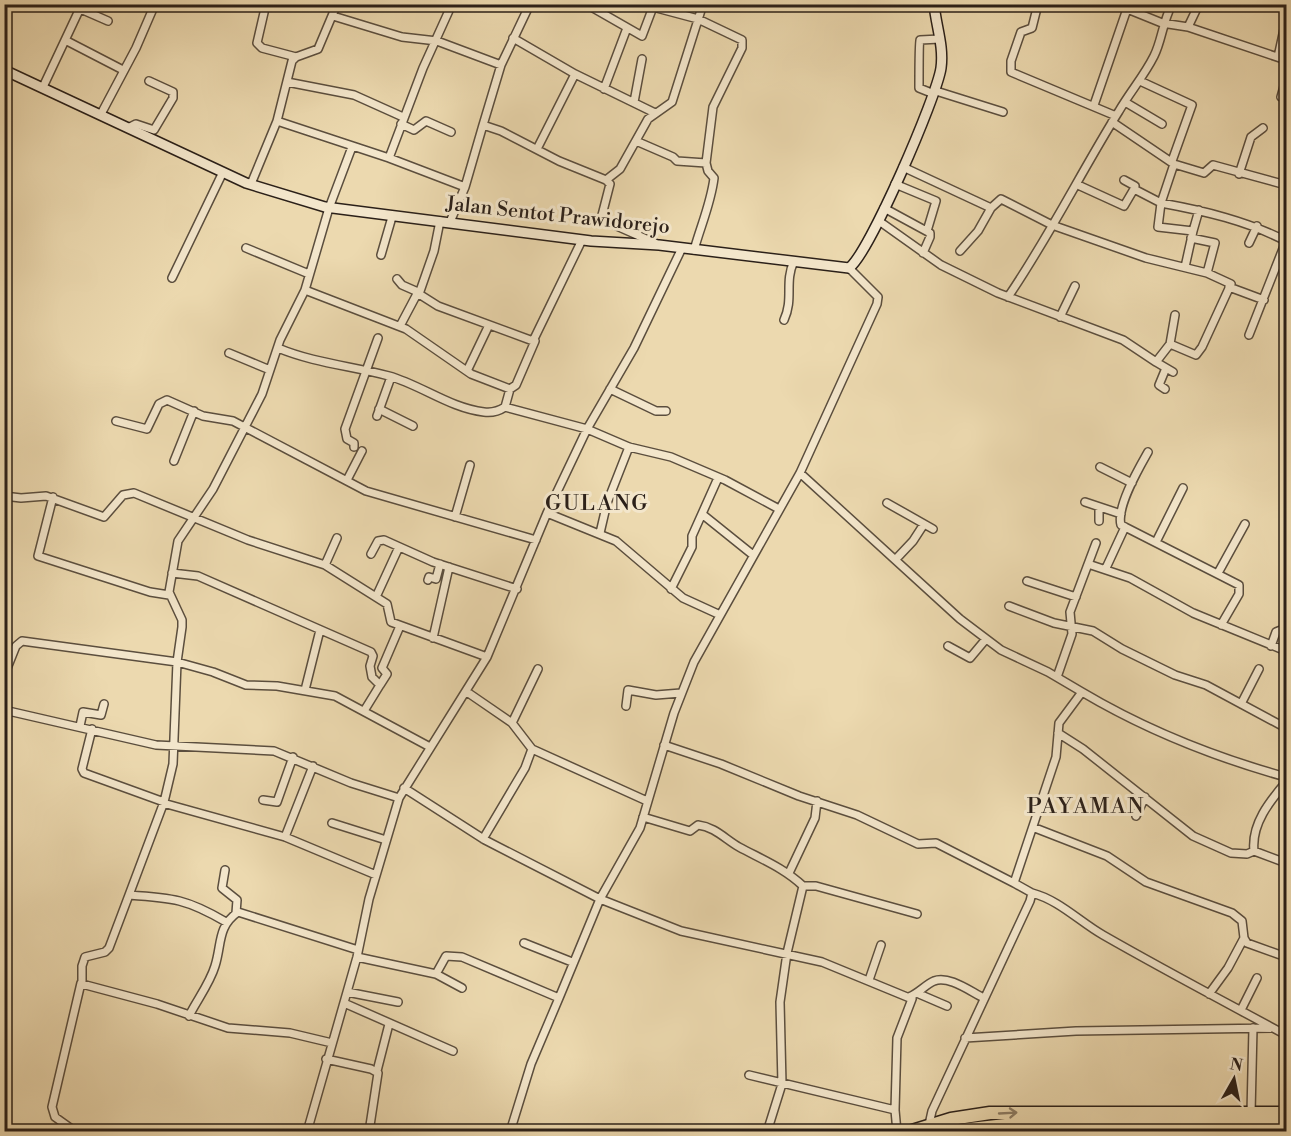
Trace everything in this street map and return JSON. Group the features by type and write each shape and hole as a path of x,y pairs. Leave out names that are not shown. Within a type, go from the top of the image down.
{"highway":[{"path":"909,1131 934,1128 968,1116 1001,1113 1197,1118 1287,1123"},
{"path":"1197,1118 1251,1113 1287,1113"},
{"path":"944,1131 1023,1123 1177,1118"}],"main road":[{"path":"849,268 879,221 903,167 942,65 935,39 934,4"},
{"name":"Jalan Sentot Prawidorejo","path":"4,70 251,184 329,208 582,240 659,245 849,268"}],"street":[{"path":"69,4 81,7 108,21"},
{"path":"101,114 136,48 155,4"},
{"path":"266,4 257,43 262,48 296,57"},
{"path":"251,184 277,121 292,61 296,57 318,49 337,4"},
{"path":"400,326 418,292 445,222 465,186 501,65 530,4"},
{"path":"586,4 642,36 652,7 698,18 740,38 743,44 713,107 705,163 714,178 711,206 704,213 694,250"},
{"path":"606,180 620,169 655,113 672,102 676,95 703,4"},
{"path":"1038,4 1032,28 1021,32 1010,70 1094,105 1173,163 1204,172 1213,165 1239,174 1287,185"},
{"path":"1115,4 1162,22 1188,27 1287,60"},
{"path":"1008,297 1078,185 1114,119 1140,81 1155,54 1162,22 1172,4"},
{"path":"1188,27 1199,4"},
{"path":"389,158 403,117 437,41 450,5"},
{"path":"43,87 81,7"},
{"path":"1094,105 1126,9"},
{"path":"333,16 402,37 437,41 501,65"},
{"path":"1278,57 1287,20"},
{"path":"604,89 627,28"},
{"path":"513,38 575,74 655,113"},
{"path":"935,39 920,40 918,46 921,66 919,88 1003,112"},
{"path":"65,40 123,70"},
{"path":"634,102 642,59"},
{"path":"537,149 575,74"},
{"path":"1281,97 1287,80"},
{"path":"130,127 136,124 154,130 173,99 173,92 149,81"},
{"path":"1140,81 1192,105 1161,203 1158,227 1215,243 1207,273"},
{"path":"287,82 354,95 403,117"},
{"path":"1125,102 1162,123"},
{"path":"277,121 465,186"},
{"path":"401,124 414,130 426,121 451,132"},
{"path":"483,125 606,180 610,184 601,219 659,245"},
{"path":"1239,174 1251,136 1263,128"},
{"path":"636,141 673,157 677,161 705,163"},
{"path":"76,1131 55,1117 51,1107 81,983 82,961 85,957 105,952 109,948 163,802 175,745 177,663 182,620 169,595 178,541 183,530 195,518 247,428 278,348 305,290 329,208 352,147"},
{"path":"903,167 991,208"},
{"path":"172,278 223,172"},
{"path":"1124,180 1135,186 1134,189 1161,203 1199,210 1257,226 1286,241 1249,336"},
{"path":"895,184 936,201 927,231"},
{"path":"1078,185 1124,206 1134,189"},
{"path":"960,251 978,231 991,208 1001,199 1052,225 1146,258 1207,273 1231,284 1202,347 1196,355 1170,344"},
{"path":"884,208 927,231 930,237 922,253"},
{"path":"1185,267 1199,210"},
{"path":"381,255 392,217"},
{"path":"879,221 941,265 1008,297 1123,340 1170,370 1159,385 1165,389"},
{"path":"1249,243 1257,226"},
{"path":"278,348 296,356 392,377 460,406 484,412 500,411 505,407 510,389 516,385 582,240"},
{"path":"246,248 309,274"},
{"path":"307,1131 347,992 376,874 399,798 488,657 547,513 587,429 634,348 682,248"},
{"path":"784,320 791,305 788,284 794,261"},
{"path":"510,1131 531,1064 572,962 600,899 632,845 643,817 664,745 693,662 718,614 800,473 877,304 878,297 874,291 849,268"},
{"path":"397,279 402,285 418,292 438,306 521,338 535,341"},
{"path":"1060,317 1075,286"},
{"path":"1229,287 1264,300"},
{"path":"305,290 400,326 428,342 467,371 510,389"},
{"path":"1156,362 1170,344 1175,315"},
{"path":"467,371 489,325"},
{"path":"354,447 354,443 347,438 345,429 364,371 378,338"},
{"path":"229,353 270,370"},
{"path":"392,377 378,413 413,426"},
{"path":"610,389 656,411 666,411"},
{"path":"116,421 147,429 159,404 167,400 211,418 224,417 366,491 401,503 536,540"},
{"path":"505,407 587,429 629,447 671,457 779,509"},
{"path":"174,461 194,411"},
{"path":"600,533 607,503 629,447"},
{"path":"347,480 362,451"},
{"path":"1148,452 1132,483 1120,522 1125,527 1237,583 1240,590 1221,625"},
{"path":"455,517 471,465"},
{"path":"1100,466 1132,483"},
{"path":"800,473 960,619 1001,650 1168,736 1206,752 1287,777"},
{"path":"671,589 692,547 692,536 718,478"},
{"path":"1156,542 1183,488"},
{"path":"4,496 53,498 104,517 123,495 134,493 248,540 325,566 376,597 389,608 390,622 488,657"},
{"path":"53,498 38,555 150,592 169,595"},
{"path":"1086,502 1121,514"},
{"path":"887,503 933,529"},
{"path":"1099,507 1099,521"},
{"path":"547,513 600,533 627,549 671,589 691,602 718,614"},
{"path":"702,514 753,555"},
{"path":"896,559 913,541 924,524"},
{"path":"1218,573 1245,524"},
{"path":"1106,568 1125,527"},
{"path":"325,566 338,538"},
{"path":"371,554 380,540 440,564 517,589"},
{"path":"1057,677 1072,634 1070,612 1096,543"},
{"path":"376,597 399,547"},
{"path":"428,580 429,577 436,579 440,564"},
{"path":"1088,564 1106,568 1221,625 1287,651"},
{"path":"433,638 449,567"},
{"path":"172,573 198,576 373,654 372,677 380,685"},
{"path":"1027,581 1076,597"},
{"path":"1009,606 1071,627 1093,631 1153,665 1206,684 1287,728"},
{"path":"364,711 387,674 381,668 400,626"},
{"path":"1271,645 1276,632 1286,628"},
{"path":"304,690 320,630"},
{"path":"948,646 970,658 986,639"},
{"path":"4,675 18,643 22,641 177,663 213,672 246,685 304,690 335,696 430,747"},
{"path":"512,723 538,669"},
{"path":"1241,704 1259,669"},
{"path":"626,706 628,690 656,695 681,693"},
{"path":"467,692 512,723 532,749 647,801"},
{"path":"1014,883 1035,828 1056,757 1059,723 1082,692"},
{"path":"80,726 83,712 101,715 104,704"},
{"path":"4,710 80,726 133,741 274,751 351,783 399,798"},
{"path":"92,729 82,769 84,773 163,802 285,837 376,874"},
{"path":"1058,733 1145,797 1176,824 1216,848 1231,853 1254,851 1287,862"},
{"path":"664,745 857,815 918,844 936,843 1058,905 1105,937 1287,1035"},
{"path":"483,839 525,768 532,749"},
{"path":"263,800 277,802 293,757"},
{"path":"285,837 313,766"},
{"path":"1254,851 1253,840 1260,820 1287,782"},
{"path":"404,788 483,839 600,899 681,931 822,962 909,997 919,994 932,982 943,980 984,998"},
{"path":"1136,816 1145,797"},
{"path":"789,873 815,818 817,801"},
{"path":"643,817 690,831 698,825 705,826 789,873 803,886 816,886 918,914"},
{"path":"332,823 386,840"},
{"path":"1035,828 1107,856 1146,882 1232,913 1242,921 1244,938 1250,945 1287,957"},
{"path":"189,1016 215,966 217,946 226,922 236,914 237,900 222,888 225,870"},
{"path":"770,1130 782,1084 780,1002 787,953 803,886"},
{"path":"934,1128 932,1111 1032,893"},
{"path":"129,895 180,900 196,905 226,922"},
{"path":"236,914 266,919 357,953 436,974 462,988"},
{"path":"1209,994 1228,968 1244,938"},
{"path":"524,943 572,962"},
{"path":"868,980 880,945"},
{"path":"436,974 446,956 462,957 559,998"},
{"path":"1240,1010 1257,978"},
{"path":"81,983 157,1004 228,1028 290,1033 332,1043"},
{"path":"347,992 398,1002"},
{"path":"919,994 947,1006"},
{"path":"897,1131 895,1110 897,1038 899,1026 912,1003 909,997"},
{"path":"344,1003 453,1051"},
{"path":"369,1131 379,1075 376,1071 389,1024"},
{"path":"1251,1113 1253,1028"},
{"path":"965,1038 1076,1030 1272,1028"},
{"path":"326,1059 376,1071"},
{"path":"749,1075 895,1110"}],"district":[{"name":"GULANG","path":"597,503"},
{"name":"PAYAMAN","path":"1086,806"}]}
